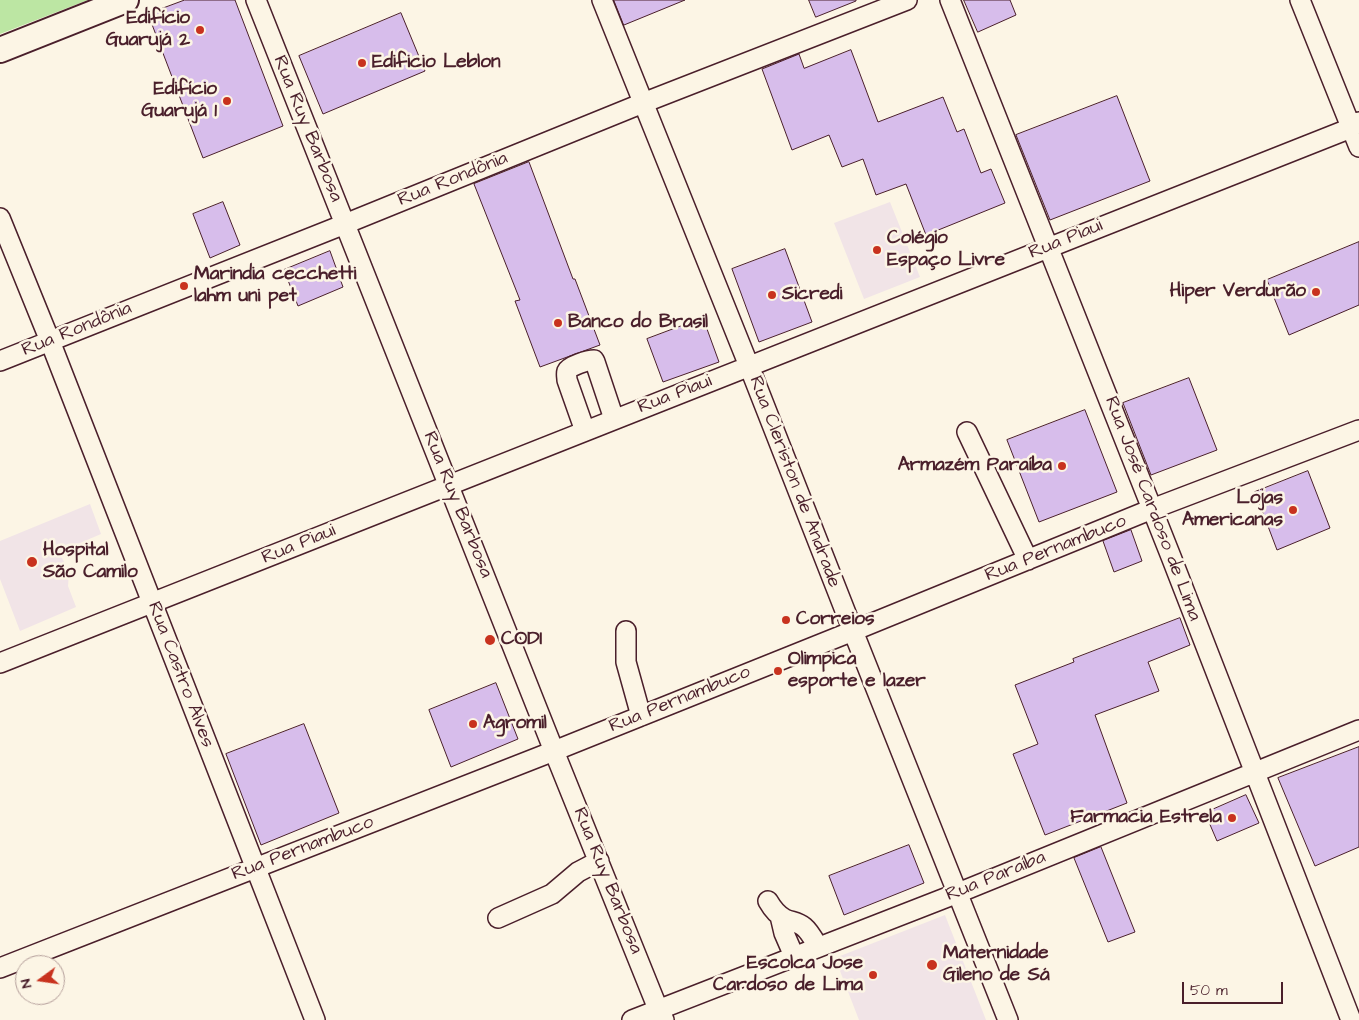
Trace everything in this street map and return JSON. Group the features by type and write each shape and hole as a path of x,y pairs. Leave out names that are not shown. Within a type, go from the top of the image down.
{"main road":[{"path":"0,50 126,0"}],"street":[{"name":"Rua Ruy Barbosa","path":"256,0 554,751 661,1015"},
{"name":"Rua Cleriston de Andrade","path":"602,0 1008,1020"},
{"name":"Rua Rondônia","path":"0,361 643,103 907,0"},
{"name":"Rua José Cardoso de Lima","path":"950,0 1050,247 1351,1020"},
{"path":"1300,0 1337,90 1356,120 1359,147"},
{"name":"Rua Piaui","path":"0,663 1050,247 1356,120"},
{"name":"Rua Castro Alves","path":"0,218 50,341 315,1020"},
{"path":"585,431 567,380 569,368 589,360 594,360 614,419"},
{"name":"Rua Pernambuco","path":"0,968 554,751 1152,509 1359,430"},
{"path":"967,432 1028,560"},
{"path":"626,631 626,662 641,716"},
{"name":"Rua Paraíba","path":"632,1020 661,1015 794,956 958,894 1359,730"},
{"path":"498,918 552,894 578,872 598,861"},
{"path":"794,956 774,908 786,919 795,921 803,926 818,947"}],"shaded area":[{"name":"Colégio Espaço Livre","path":"890,202 920,277 864,299 834,223"},
{"name":"Hospital São Camilo","path":"90,504 101,534 59,552 69,572 68,586 76,607 20,631 0,579 0,541"},
{"path":"945,915 986,1020 859,1020 835,958"}],"green space":[{"path":"0,0 88,0 0,34"}],"building":[{"path":"185,0 235,0 283,126 203,158 148,14"},
{"path":"614,0 685,0 624,25"},
{"path":"809,0 856,0 856,1 816,17"},
{"path":"964,0 1010,0 1016,15 978,32"},
{"name":"Edificio Leblon","path":"401,13 425,71 323,114 299,56"},
{"path":"851,50 878,122 943,97 957,132 964,129 981,173 991,169 1005,203 926,235 906,184 876,195 863,159 842,167 829,135 792,150 762,69 799,54 804,68"},
{"path":"1117,96 1150,181 1050,220 1016,135"},
{"path":"529,162 600,345 540,367 515,301 520,300 474,184"},
{"path":"223,202 240,245 210,258 193,214"},
{"name":"Hiper Verdurão","path":"1359,242 1359,305 1289,335 1267,280"},
{"name":"Sicredi","path":"785,249 812,322 759,342 732,269"},
{"path":"330,251 343,287 298,306 284,270"},
{"path":"703,318 719,362 663,382 647,339"},
{"path":"1189,378 1217,450 1151,475 1123,403"},
{"name":"Armazém Paraíba","path":"1085,410 1117,492 1039,522 1007,440"},
{"name":"Lojas Americanas","path":"1308,471 1330,528 1277,550 1255,492"},
{"path":"1131,530 1142,561 1114,572 1103,541"},
{"path":"1180,618 1190,645 1148,662 1159,691 1095,715 1127,803 1045,835 1013,754 1038,744 1015,685 1074,662 1073,659"},
{"name":"Agromil","path":"496,683 518,739 451,767 429,710"},
{"path":"304,724 339,813 261,845 226,754"},
{"path":"1359,747 1359,847 1315,866 1278,778"},
{"name":"Farmacia Estrela","path":"1246,795 1259,823 1217,841 1205,813"},
{"path":"909,845 924,883 844,915 829,876"},
{"path":"1101,847 1135,932 1108,942 1074,858"}],"place":[{"name":"Edifício Guarujá 2","path":"200,30"},
{"name":"Edificio Leblon","path":"362,63"},
{"name":"Edifício Guarujá 1","path":"227,101"},
{"name":"Colégio Espaço Livre","path":"877,250"},
{"name":"Marindia cecchetti lahm uni pet","path":"184,286"},
{"name":"Hiper Verdurão","path":"1316,292"},
{"name":"Sicredi","path":"772,295"},
{"name":"Banco do Brasil","path":"558,323"},
{"name":"Armazém Paraíba","path":"1062,466"},
{"name":"Lojas Americanas","path":"1293,510"},
{"name":"Hospital São Camilo","path":"32,562"},
{"name":"Correios","path":"786,620"},
{"name":"CODI","path":"490,640"},
{"name":"Olimpica esporte e lazer","path":"778,671"},
{"name":"Agromil","path":"473,724"},
{"name":"Farmacia Estrela","path":"1232,818"},
{"name":"Maternidade Gileno de Sá","path":"932,965"},
{"name":"Escolca Jose Cardoso de Lima","path":"873,975"}]}
